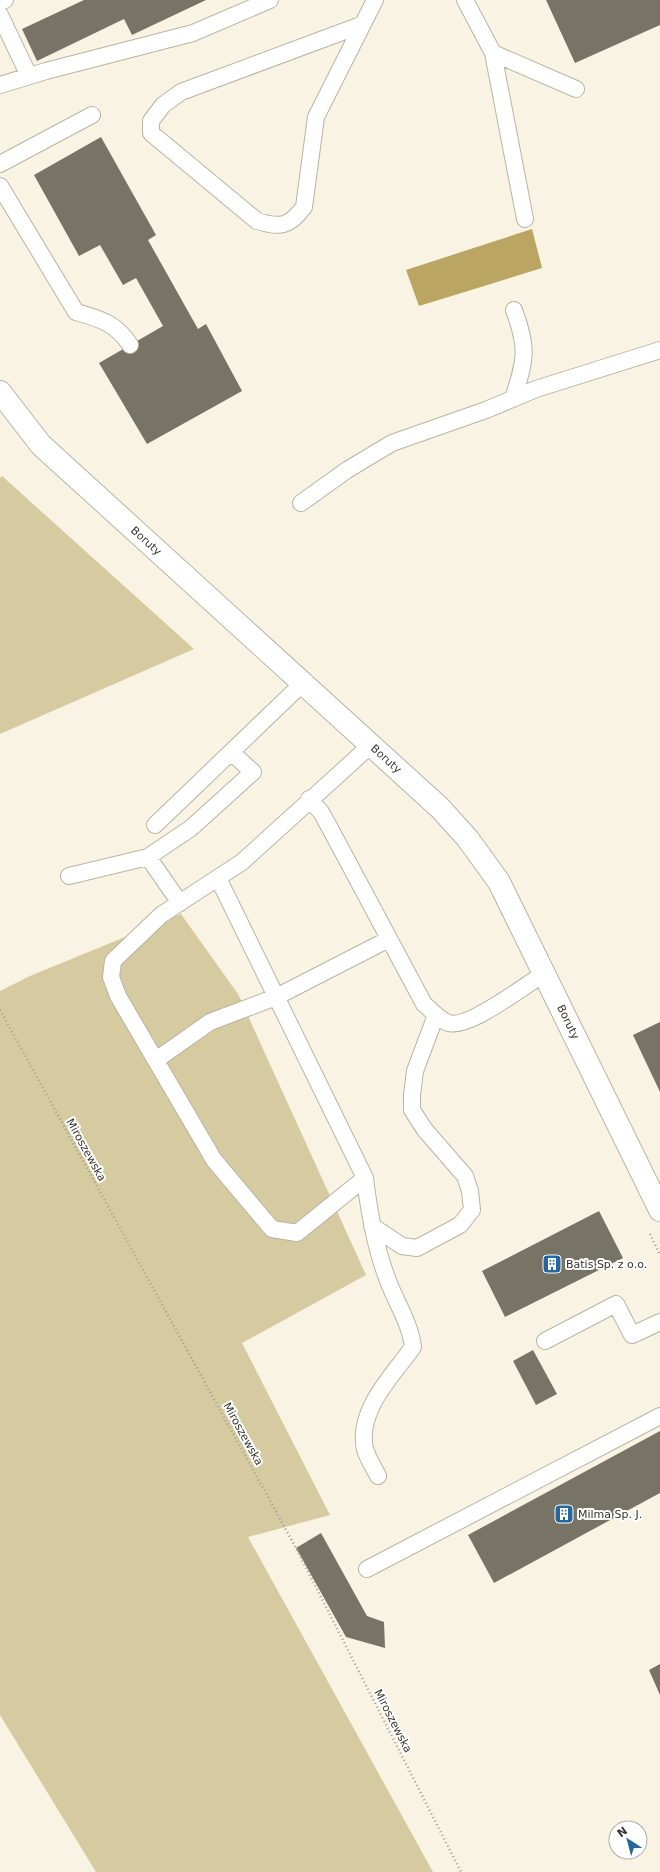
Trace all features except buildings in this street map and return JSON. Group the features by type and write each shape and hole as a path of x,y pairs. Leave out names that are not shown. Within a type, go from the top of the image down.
{"street":[{"name":"Boruty","path":"0,392 41,445 440,808 468,839 499,882 660,1210"}],"lane":[{"path":"0,2 4,0"},
{"path":"0,85 193,33 270,0"},
{"path":"362,25 181,92 163,105 151,121 151,133 257,221 274,226 287,224 297,216 304,207 316,117 375,0"},
{"path":"465,0 493,53 525,219"},
{"path":"0,15 29,76"},
{"path":"493,53 576,89"},
{"path":"0,164 92,115"},
{"path":"0,186 76,312 105,321 123,334 130,345"},
{"path":"513,399 523,366 525,346 522,330 514,310"},
{"path":"301,503 347,470 392,443 486,410 536,389 660,350"},
{"path":"155,825 232,753 303,683"},
{"path":"365,1178 297,1233 272,1229 214,1160 118,996 111,977 113,961 161,915 242,862 309,799 371,745"},
{"path":"69,876 148,857 192,828 253,772 232,753"},
{"path":"309,799 321,812 424,1004 446,1023 462,1024 480,1016 544,974"},
{"path":"148,857 180,903"},
{"path":"218,878 365,1178 372,1226 387,1278 411,1332 413,1347 371,1406 365,1421 364,1443 368,1457 378,1476"},
{"path":"156,1060 210,1022 276,997 389,939"},
{"path":"372,1226 402,1246 417,1248 460,1225 472,1210 470,1191 465,1176 425,1130 412,1110 415,1071 436,1014"},
{"path":"545,1341 616,1304 632,1335 660,1322"},
{"path":"367,1569 660,1416"}],"path":[{"name":"Miroszewska","path":"0,1010 296,1548 461,1872"},
{"path":"650,1234 660,1255"}],"shaded area":[{"path":"532,229 542,268 419,306 406,270"},
{"path":"2,476 194,649 0,734 0,478"},
{"path":"181,914 238,994 366,1275 242,1343 330,1515 248,1537 433,1872 96,1872 0,1715 0,991 30,976"}],"place":[{"name":"Batis Sp. z o.o.","path":"552,1264"},
{"name":"Milma Sp. J.","path":"564,1514"}]}
